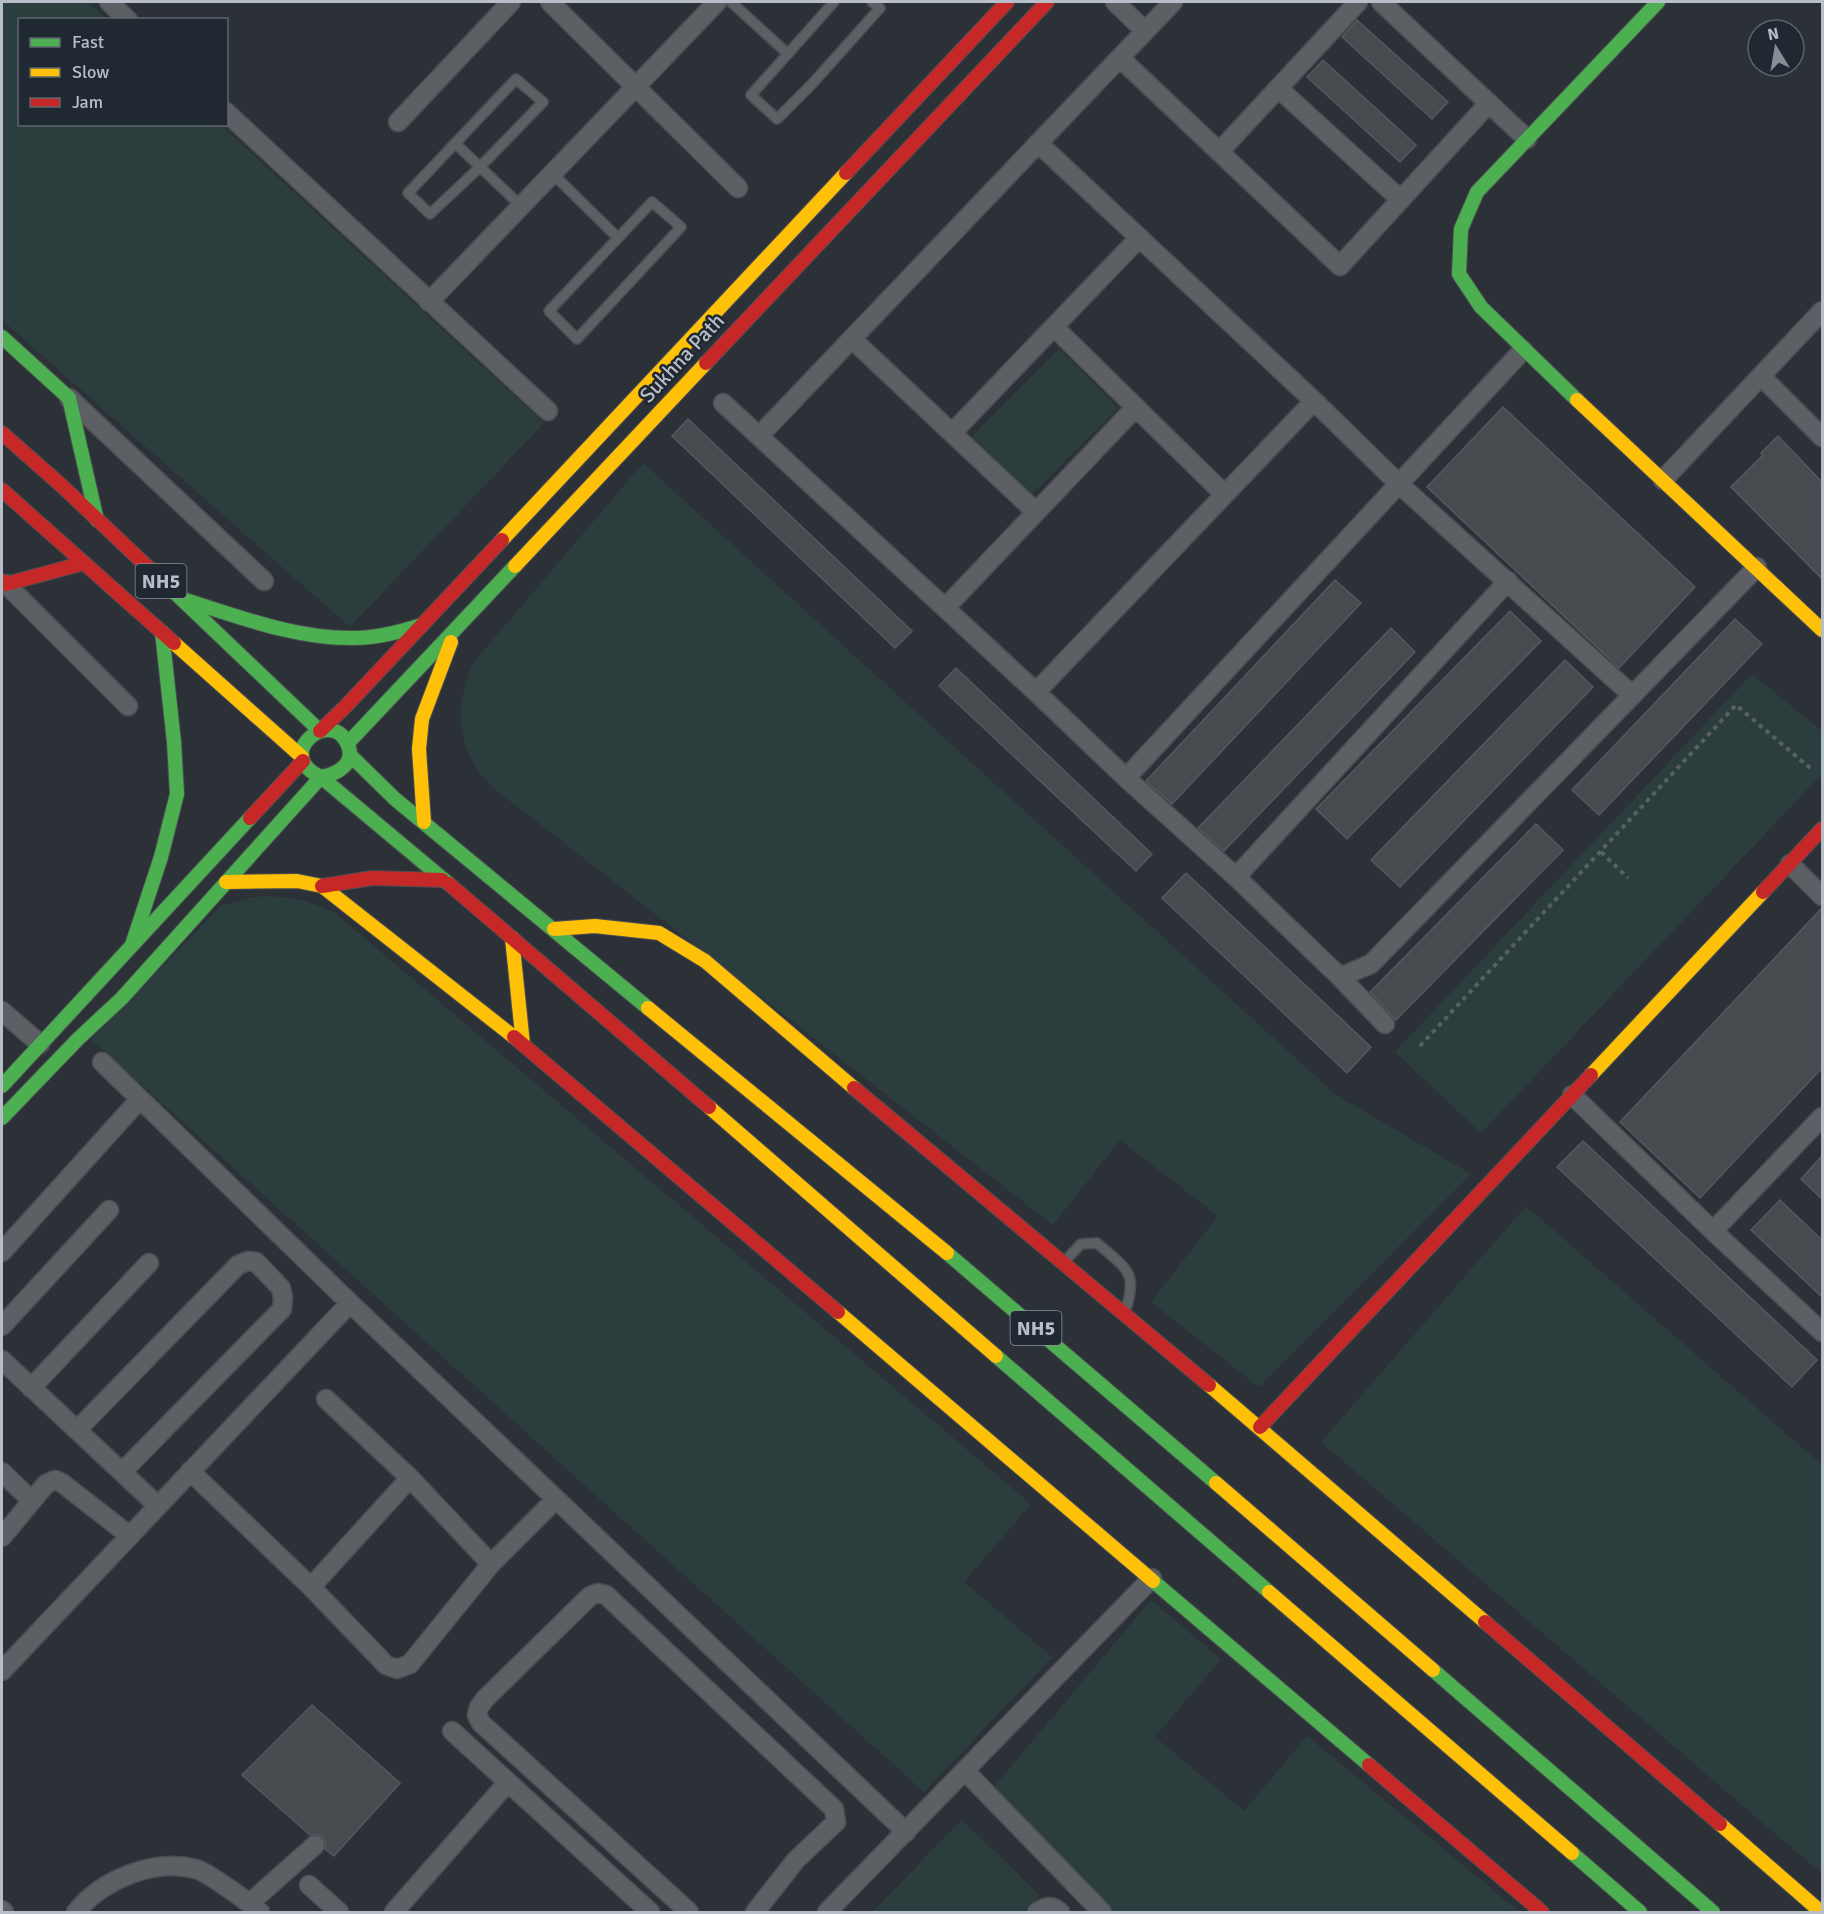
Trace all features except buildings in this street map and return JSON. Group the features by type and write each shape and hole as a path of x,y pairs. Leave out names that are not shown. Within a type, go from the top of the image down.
{"main road":[{"name":"Sukhna Path","path":"320,731 422,626 1007,2"},
{"name":"Sukhna Path","path":"349,749 458,626 1047,2"},
{"path":"1658,2 1477,192 1461,229 1459,274 1481,307 1523,350 1822,630"},
{"path":"2,337 69,398 97,520"},
{"name":"NH5","path":"2,433 320,731 331,730 341,735 349,749 395,799 1005,1301 1713,1912"},
{"name":"NH5","path":"2,490 302,759 310,771 321,777 512,938 1640,1912"},
{"path":"4,583 84,563"},
{"path":"180,599 323,636 352,638 378,636 422,626"},
{"path":"424,822 418,749 422,719 458,626"},
{"path":"132,945 161,857 177,794 174,742 162,632"},
{"path":"2,1086 302,759 303,746 310,736 320,731"},
{"path":"2,1118 78,1039 122,998 321,777 331,777 340,773 347,765 349,749"},
{"path":"1260,1427 1822,829"},
{"path":"226,882 297,881 322,886 372,878 442,880"},
{"path":"322,886 523,1044 1542,1912"},
{"path":"554,929 595,926 659,933 705,961 1260,1427 1821,1912"},
{"path":"512,938 523,1044"},
{"path":"1796,1892 1802,1912"}],"street":[{"path":"109,2 126,18"},
{"path":"398,122 511,2"},
{"path":"550,2 738,188"},
{"path":"429,302 717,2"},
{"path":"1115,2 1145,31"},
{"path":"759,436 1173,2"},
{"path":"1219,152 1358,2"},
{"path":"1381,2 1527,139"},
{"path":"1120,58 1340,266 1490,103"},
{"path":"1278,88 1401,200"},
{"path":"228,114 548,411"},
{"path":"1038,143 1314,400 1399,484 1632,695"},
{"path":"952,433 1139,238"},
{"path":"1663,480 1822,311"},
{"path":"1054,327 1224,494"},
{"path":"852,339 1036,512"},
{"path":"1126,778 1523,350"},
{"path":"1761,376 1822,437"},
{"path":"69,398 264,581"},
{"path":"1036,692 1314,400"},
{"path":"723,404 1236,877 1340,977 1384,1024"},
{"path":"945,608 1136,407"},
{"path":"1340,977 1371,964 1757,567"},
{"path":"1236,877 1508,581"},
{"path":"4,583 128,706"},
{"path":"1790,864 1822,896"},
{"path":"2,1011 40,1044"},
{"path":"102,1062 350,1303 906,1832"},
{"path":"1572,1095 1822,1332"},
{"path":"2,1252 140,1099"},
{"path":"1713,1231 1822,1117"},
{"path":"2,1326 109,1210"},
{"path":"77,1430 238,1265 248,1261 256,1262 281,1288 282,1309 122,1472"},
{"path":"31,1388 149,1263"},
{"path":"2,1671 350,1303"},
{"path":"2,1360 157,1505"},
{"path":"326,1399 410,1478 491,1564"},
{"path":"190,1471 311,1587 386,1665 398,1669 410,1664 491,1564 556,1499"},
{"path":"2,1472 32,1501"},
{"path":"311,1587 410,1478"},
{"path":"2,1537 46,1484 55,1480 130,1536"},
{"path":"827,1912 1152,1578"},
{"path":"689,1912 481,1723 477,1715 479,1707 485,1700 590,1596 597,1593 606,1594 834,1809 836,1822 796,1860 755,1912"},
{"path":"452,1731 643,1910"},
{"path":"965,1771 1102,1912"},
{"path":"394,1912 508,1782"},
{"path":"76,1912 107,1884 134,1873 168,1867 197,1869 255,1908 315,1845"},
{"path":"309,1885 339,1912"},
{"path":"1037,1912 1046,1907 1060,1912"}],"lane":[{"path":"731,2 788,54"},
{"path":"834,2 751,94 777,119 812,84 880,8 872,2"},
{"path":"516,79 543,102 480,167 430,214 408,193 516,79"},
{"path":"456,144 521,206"},
{"path":"552,173 618,238"},
{"path":"652,202 681,227 577,339 549,311 618,238 652,202"},
{"path":"1063,1263 1081,1244 1097,1243 1125,1268 1131,1278 1132,1292 1124,1314"}],"path":[{"path":"1420,1046 1736,705 1810,768"},
{"path":"1600,852 1628,878"}],"shaded area":[{"path":"2,2 88,2 106,18 18,18 18,126 222,126 544,423 350,627 2,320"},
{"path":"1059,349 1118,408 1031,495 972,436"},
{"path":"643,463 1335,1094 1471,1174 1259,1387 1151,1302 1218,1216 1120,1140 1053,1225 495,790 481,775 464,741 461,722 466,682 474,662"},
{"path":"1752,674 1822,731 1822,774 1481,1133 1395,1052"},
{"path":"270,896 304,900 335,913 1031,1504 964,1582 1052,1657 924,1792 91,1039 221,906 253,897"},
{"path":"1526,1206 1822,1465 1822,1874 1321,1442"},
{"path":"1151,1600 1221,1659 1155,1737 1244,1811 1307,1736 1520,1912 1114,1912 988,1794"},
{"path":"962,1820 1040,1895 1024,1912 872,1912"}],"traffic: fast":[{"path":"1577,400 1481,307 1459,274 1461,229 1477,192 1658,2"},
{"path":"2,337 69,398 97,520"},
{"path":"348,743 515,566"},
{"path":"173,591 320,731"},
{"path":"182,599 266,625 310,635 371,637 422,625"},
{"path":"132,945 161,857 177,794 174,742 162,632"},
{"path":"321,777 339,770 348,762 350,756 347,743 339,733 329,730 318,732 309,738 303,747 302,757 307,768 321,777 449,884"},
{"path":"350,755 395,799 648,1008"},
{"path":"2,1118 78,1039 122,998 321,777"},
{"path":"2,1086 250,818"},
{"path":"947,1253 1216,1483"},
{"path":"996,1356 1269,1592"},
{"path":"1153,1581 1369,1765"},
{"path":"1433,1670 1713,1912"},
{"path":"1572,1853 1640,1912"}],"traffic: slow":[{"path":"502,540 846,173"},
{"path":"515,566 706,363"},
{"path":"1577,400 1822,630"},
{"path":"424,822 419,749 422,719 451,642"},
{"path":"174,643 302,757"},
{"path":"226,882 297,881 322,886 514,1037"},
{"path":"1591,1075 1763,892"},
{"path":"554,929 595,926 659,933 705,961 854,1088"},
{"path":"512,938 523,1044"},
{"path":"648,1008 947,1253"},
{"path":"709,1107 996,1356"},
{"path":"838,1312 1153,1581"},
{"path":"1209,1385 1485,1622"},
{"path":"1216,1483 1433,1670"},
{"path":"1269,1592 1572,1853"},
{"path":"1720,1824 1821,1912"}],"traffic: jam":[{"path":"846,173 1007,2"},
{"path":"706,363 1047,2"},
{"path":"2,433 173,591"},
{"path":"2,490 174,643"},
{"path":"320,731 502,540"},
{"path":"2,581 6,584 84,563"},
{"path":"250,818 303,761"},
{"path":"1763,892 1822,829"},
{"path":"322,886 372,878 442,880"},
{"path":"449,884 709,1107"},
{"path":"514,1037 838,1312"},
{"path":"1260,1427 1591,1075"},
{"path":"854,1088 1209,1385"},
{"path":"1485,1622 1720,1824"},
{"path":"1369,1765 1542,1912"}]}
